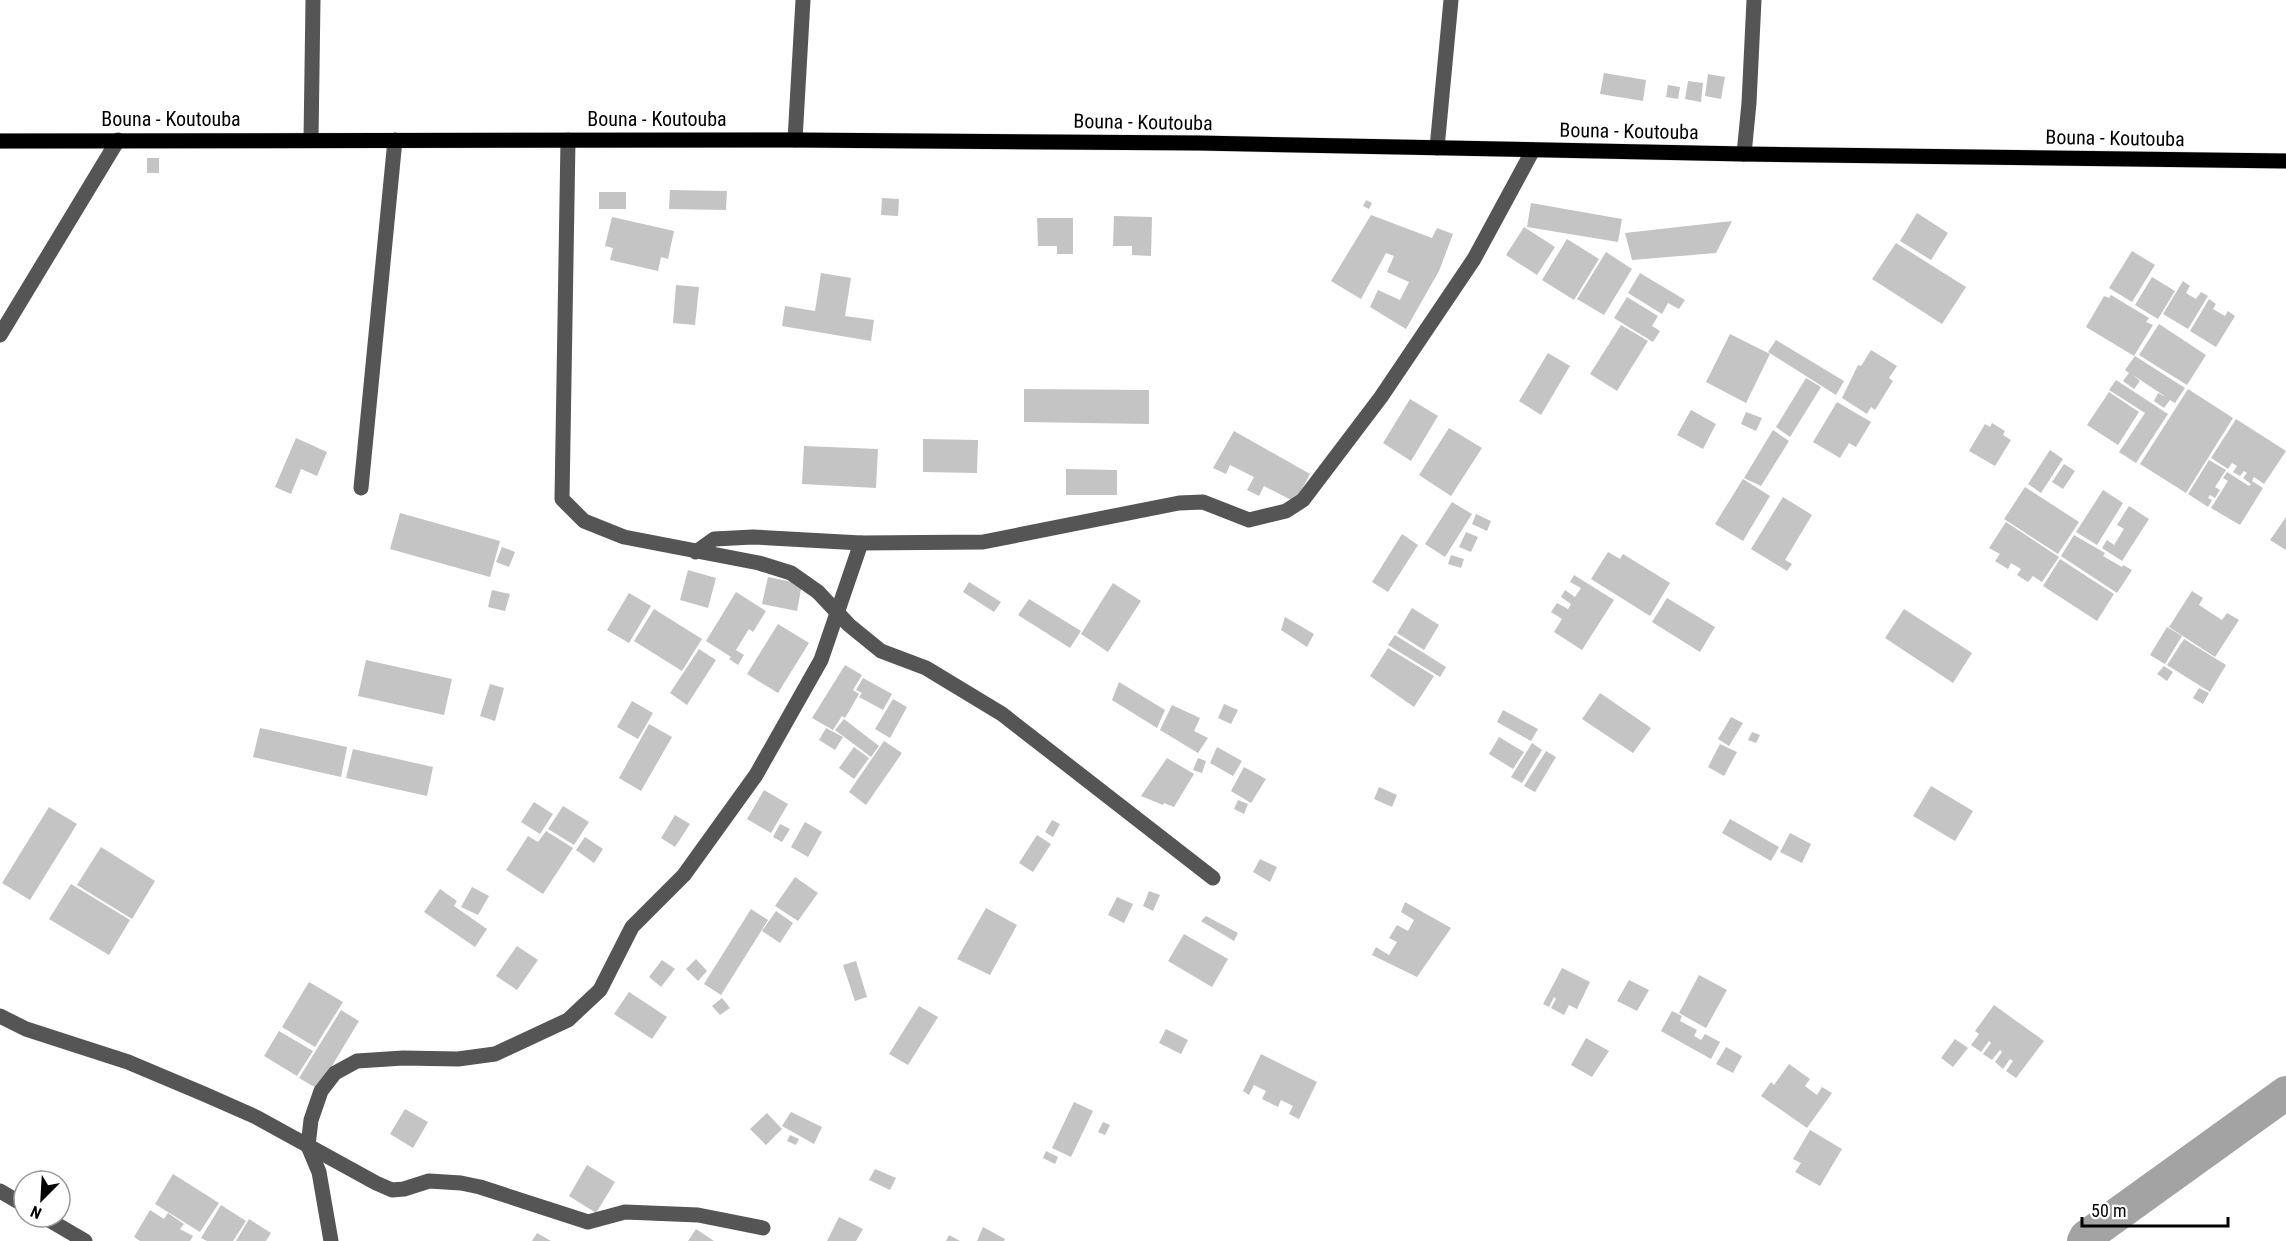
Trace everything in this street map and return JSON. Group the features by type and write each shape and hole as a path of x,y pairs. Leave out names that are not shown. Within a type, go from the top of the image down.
{"main road":[{"name":"Bouna - Koutouba","path":"0,141 795,140 1187,143 1744,154 2286,161"}],"street":[{"path":"311,140 313,0"},
{"path":"795,140 803,0"},
{"path":"1437,148 1451,0"},
{"path":"1744,154 1754,0"},
{"path":"0,335 118,140"},
{"path":"361,488 395,140"},
{"path":"568,140 562,499 584,521 624,537 759,563 791,573 818,592 849,625 881,651 926,668 1002,714 1213,878"},
{"path":"696,552 714,539 753,537 861,543 983,542 1179,503 1203,502 1249,520 1286,511 1303,500 1388,388 1474,259 1533,150"},
{"path":"331,1241 319,1172 308,1146 311,1120 321,1091 335,1073 357,1061 403,1058 458,1059 495,1054 568,1020 600,990 632,927 684,875 756,774 820,660 861,543"},
{"path":"0,1016 26,1029 128,1062 256,1117 392,1190 404,1189 429,1181 461,1183 588,1222 625,1212 698,1215 763,1228"},
{"path":"64,1229 85,1241"}],"building":[{"path":"1604,73 1646,80 1643,101 1600,94"},
{"path":"1708,74 1725,77 1721,99 1705,96"},
{"path":"1688,81 1703,83 1701,102 1685,99"},
{"path":"1668,85 1680,87 1678,99 1666,97"},
{"path":"147,158 159,158 159,173 147,173"},
{"path":"670,190 727,191 726,210 669,209"},
{"path":"599,192 626,192 626,209 599,209"},
{"path":"882,198 899,199 898,216 881,215"},
{"path":"1366,200 1372,203 1369,209 1363,206"},
{"path":"1531,203 1622,219 1618,242 1527,227"},
{"path":"1917,213 1948,233 1931,260 1900,241"},
{"path":"1371,215 1432,238 1437,228 1453,234 1439,271 1406,329 1370,307 1378,290 1400,300 1409,282 1387,272 1394,256 1386,253 1361,299 1331,281"},
{"path":"1114,216 1152,217 1151,256 1132,255 1132,246 1113,246"},
{"path":"612,217 674,231 668,259 661,257 658,271 610,260 613,248 605,246"},
{"path":"1037,218 1073,218 1073,254 1057,254 1057,246 1038,246"},
{"path":"1732,221 1716,253 1632,260 1625,233"},
{"path":"1524,227 1555,247 1537,275 1506,255"},
{"path":"1567,239 1599,259 1574,300 1542,280"},
{"path":"1896,243 1966,287 1942,324 1872,279"},
{"path":"2132,251 2155,265 2132,302 2109,288"},
{"path":"1606,252 1632,269 1604,315 1577,299"},
{"path":"821,273 851,278 845,316 874,320 871,341 782,326 785,306 815,311"},
{"path":"1640,273 1685,300 1679,309 1668,303 1662,314 1628,293"},
{"path":"2152,277 2175,291 2158,319 2135,305"},
{"path":"2183,281 2190,286 2186,293 2196,299 2201,292 2208,296 2188,329 2163,314"},
{"path":"676,285 699,287 695,325 673,323"},
{"path":"2111,295 2149,318 2146,322 2153,325 2134,356 2086,327 2104,296 2109,298"},
{"path":"1627,297 1658,316 1652,326 1660,331 1653,342 1614,318"},
{"path":"2209,299 2216,304 2213,309 2225,316 2228,311 2235,316 2216,347 2190,331"},
{"path":"2159,324 2206,355 2187,385 2139,355"},
{"path":"1621,325 1648,341 1617,391 1590,374"},
{"path":"1730,334 1770,354 1746,403 1706,382"},
{"path":"1776,340 1844,381 1836,395 1768,352"},
{"path":"1871,350 1897,366 1889,378 1893,381 1875,410 1871,407 1867,414 1842,398 1858,365 1861,366"},
{"path":"1548,353 1570,366 1541,415 1519,401"},
{"path":"2135,356 2185,388 2175,403 2170,400 2164,408 2154,401 2158,393 2166,397 2133,375 2140,381 2134,389 2123,381 2129,373 2125,370"},
{"path":"1806,378 1821,387 1790,437 1776,427"},
{"path":"2116,380 2168,414 2136,463 2119,452 2145,413 2109,390"},
{"path":"1024,389 1149,390 1149,424 1024,422"},
{"path":"2188,389 2233,418 2186,493 2140,464"},
{"path":"2109,392 2139,412 2118,445 2087,425"},
{"path":"1410,399 1438,416 1411,461 1383,443"},
{"path":"1837,402 1871,422 1856,447 1849,443 1840,458 1813,442"},
{"path":"1691,410 1716,424 1703,449 1677,435"},
{"path":"1746,412 1762,418 1756,431 1741,424"},
{"path":"2236,419 2286,451 2264,484 2254,477 2252,481 2263,488 2240,525 2211,508 2228,481 2223,478 2227,472 2249,486 2251,484 2243,478 2247,473 2244,471 2240,476 2233,472 2237,466 2232,463 2228,469 2211,458"},
{"path":"1992,423 2005,431 2003,435 2011,440 1995,466 1969,451 1985,424 1990,427"},
{"path":"1449,428 1482,448 1451,496 1419,475"},
{"path":"1773,430 1789,441 1761,486 1744,478"},
{"path":"1234,431 1310,474 1295,502 1264,486 1259,496 1247,490 1254,477 1230,465 1226,474 1213,468"},
{"path":"296,438 327,452 317,476 301,469 291,494 275,487"},
{"path":"923,439 978,440 977,473 923,472"},
{"path":"804,446 878,449 876,488 802,484"},
{"path":"2050,450 2063,459 2041,493 2028,484"},
{"path":"2209,460 2226,470 2215,487 2220,490 2215,498 2210,495 2208,498 2212,500 2208,507 2188,494"},
{"path":"2064,464 2075,471 2063,489 2052,482"},
{"path":"1066,469 1117,470 1117,495 1066,495"},
{"path":"1743,479 1770,496 1743,541 1715,524"},
{"path":"2025,487 2079,522 2058,554 2004,519"},
{"path":"2103,490 2123,503 2097,545 2076,532"},
{"path":"1783,497 1812,515 1785,560 1792,564 1787,571 1751,549"},
{"path":"1452,502 1472,514 1445,557 1425,544"},
{"path":"2129,506 2149,519 2122,561 2102,548 2107,540 2114,545 2124,529 2117,525"},
{"path":"400,513 500,541 490,577 390,549"},
{"path":"1476,514 1491,521 1487,531 1472,524"},
{"path":"2286,517 2286,550 2270,540"},
{"path":"2006,522 2059,557 2042,582 2033,576 2028,582 2017,575 2021,569 2011,563 2008,569 1995,561 2000,554 1989,548"},
{"path":"1466,532 1478,537 1471,552 1459,547"},
{"path":"1402,534 1418,545 1388,592 1372,582"},
{"path":"2074,535 2105,553 2103,556 2132,570 2117,593 2061,556"},
{"path":"502,547 515,552 509,567 496,562"},
{"path":"1608,552 1620,559 1623,554 1670,583 1650,616 1591,579"},
{"path":"1451,555 1464,559 1461,568 1448,564"},
{"path":"2060,559 2114,594 2097,621 2043,586"},
{"path":"688,570 716,578 708,608 680,600"},
{"path":"1574,575 1614,600 1582,650 1554,632 1562,619 1551,612 1557,603 1568,609 1571,604 1561,597 1565,590 1575,597 1581,588 1570,582"},
{"path":"768,577 802,584 797,611 762,604"},
{"path":"969,582 1001,602 994,612 963,592"},
{"path":"1113,583 1141,601 1108,652 1081,634"},
{"path":"492,590 510,594 505,611 488,607"},
{"path":"2192,591 2203,598 2199,605 2222,620 2227,613 2239,620 2215,657 2169,627"},
{"path":"736,592 766,611 753,632 749,629 736,650 744,655 738,665 729,659 731,657 706,641"},
{"path":"629,593 651,606 629,643 607,630"},
{"path":"1667,598 1715,627 1700,652 1652,622"},
{"path":"1029,599 1081,631 1070,648 1018,615"},
{"path":"1412,608 1439,625 1424,650 1397,633"},
{"path":"654,609 702,639 682,671 634,641"},
{"path":"1904,609 1972,653 1953,683 1885,638"},
{"path":"1285,617 1314,634 1307,647 1281,630"},
{"path":"778,624 809,643 778,693 747,674"},
{"path":"2167,627 2182,636 2165,664 2150,655"},
{"path":"1395,635 1446,667 1440,677 1388,645"},
{"path":"2184,639 2226,665 2210,692 2167,665"},
{"path":"1388,648 1434,676 1414,707 1370,676"},
{"path":"699,649 716,660 687,705 670,693"},
{"path":"366,660 452,679 444,715 358,696"},
{"path":"845,665 862,675 853,690 859,694 845,718 842,716 833,730 812,718"},
{"path":"2164,666 2173,672 2167,681 2157,674"},
{"path":"863,678 892,694 883,710 859,697 862,693 856,690"},
{"path":"1119,682 1165,710 1157,728 1112,700"},
{"path":"490,684 504,688 495,721 480,716"},
{"path":"2199,688 2209,693 2203,704 2193,698"},
{"path":"1600,693 1651,728 1633,753 1582,719"},
{"path":"893,699 907,707 890,738 875,729"},
{"path":"632,701 653,713 638,739 617,727"},
{"path":"1224,704 1238,710 1231,724 1218,718"},
{"path":"1172,705 1200,718 1194,731 1208,738 1198,753 1160,730"},
{"path":"1503,710 1538,729 1531,741 1497,722"},
{"path":"1731,717 1743,723 1729,746 1718,739"},
{"path":"844,719 879,746 871,757 835,730"},
{"path":"649,724 672,737 641,791 619,778"},
{"path":"260,728 347,747 341,777 253,757"},
{"path":"826,728 843,737 835,750 819,740"},
{"path":"1752,732 1760,735 1756,743 1748,740"},
{"path":"1499,737 1524,752 1513,769 1489,754"},
{"path":"884,741 902,753 866,805 849,792"},
{"path":"1532,743 1542,750 1522,783 1511,777"},
{"path":"1720,744 1737,752 1724,776 1708,767"},
{"path":"854,747 869,758 854,779 839,768"},
{"path":"1217,747 1242,761 1233,776 1210,763"},
{"path":"353,749 433,767 427,796 346,778"},
{"path":"1546,751 1556,757 1535,792 1524,786"},
{"path":"1167,758 1194,774 1174,807 1141,796"},
{"path":"1198,758 1206,761 1202,773 1193,770"},
{"path":"1244,767 1266,779 1251,803 1231,791"},
{"path":"1931,786 1973,811 1955,841 1913,816"},
{"path":"1379,787 1397,795 1392,807 1374,799"},
{"path":"764,790 788,804 771,833 747,819"},
{"path":"1238,800 1248,804 1244,814 1234,809"},
{"path":"534,802 553,814 540,834 521,822"},
{"path":"563,806 589,822 574,845 548,829"},
{"path":"49,807 77,824 30,900 2,883"},
{"path":"675,815 690,824 675,847 661,838"},
{"path":"1730,819 1779,847 1771,861 1722,833"},
{"path":"1052,820 1060,824 1053,837 1045,832"},
{"path":"805,822 822,832 808,857 791,847"},
{"path":"780,824 790,829 782,842 773,837"},
{"path":"546,831 573,848 543,894 506,870 528,836 538,842"},
{"path":"1790,833 1811,844 1802,863 1780,852"},
{"path":"1037,835 1051,844 1033,872 1019,863"},
{"path":"585,837 603,849 594,863 576,850"},
{"path":"101,847 155,881 132,919 77,885"},
{"path":"1260,859 1277,867 1270,882 1253,872"},
{"path":"795,877 818,893 798,921 775,906"},
{"path":"71,884 130,920 109,955 49,919"},
{"path":"472,887 489,896 478,915 461,907"},
{"path":"440,889 457,901 454,906 487,929 475,947 424,912"},
{"path":"1149,891 1160,895 1153,911 1143,906"},
{"path":"1117,897 1133,904 1124,923 1108,915"},
{"path":"1405,902 1451,928 1417,977 1372,955 1376,947 1389,955 1397,942 1389,938 1397,925 1408,931 1414,920 1401,912"},
{"path":"986,908 1017,925 990,975 957,959"},
{"path":"751,909 768,920 721,995 704,984"},
{"path":"776,911 793,923 780,943 762,931"},
{"path":"1206,916 1238,933 1234,941 1201,921"},
{"path":"1184,934 1228,959 1212,987 1168,961"},
{"path":"517,946 538,960 517,990 496,976"},
{"path":"696,959 707,971 698,981 686,969"},
{"path":"662,960 675,969 661,987 649,977"},
{"path":"856,961 867,997 855,1001 843,965"},
{"path":"1562,968 1590,982 1577,1009 1569,1005 1564,1015 1551,1008 1556,999 1554,997 1549,1007 1543,1004"},
{"path":"1699,975 1727,990 1706,1028 1679,1013"},
{"path":"1629,980 1649,990 1637,1011 1617,1001"},
{"path":"309,982 343,1002 315,1047 282,1027"},
{"path":"629,992 667,1017 652,1039 614,1014"},
{"path":"722,998 730,1008 720,1015 712,1006"},
{"path":"1994,1005 2044,1041 2016,1078 2006,1071 2013,1061 2010,1059 2003,1069 1995,1062 2002,1052 2000,1050 1992,1060 1983,1054 1991,1043 1989,1041 1981,1052 1971,1045 1979,1034 1975,1031"},
{"path":"919,1006 938,1017 908,1065 889,1054"},
{"path":"341,1010 359,1021 318,1089 299,1078"},
{"path":"1672,1011 1682,1016 1680,1021 1697,1030 1694,1036 1701,1040 1705,1034 1720,1042 1711,1059 1661,1031"},
{"path":"1166,1029 1188,1040 1181,1054 1159,1043"},
{"path":"279,1031 313,1051 297,1076 264,1056"},
{"path":"1586,1038 1609,1051 1592,1077 1571,1065"},
{"path":"1955,1039 1968,1048 1953,1067 1941,1058"},
{"path":"1726,1047 1742,1056 1733,1073 1716,1064"},
{"path":"1261,1054 1317,1082 1299,1119 1289,1114 1293,1106 1281,1100 1278,1107 1262,1099 1266,1091 1254,1085 1249,1095 1243,1091"},
{"path":"1789,1064 1810,1079 1805,1086 1817,1095 1822,1087 1832,1093 1807,1128 1761,1096 1771,1082 1774,1085"},
{"path":"1074,1102 1093,1111 1071,1157 1052,1148"},
{"path":"405,1109 428,1122 413,1148 390,1134"},
{"path":"791,1112 822,1127 814,1144 782,1126"},
{"path":"767,1113 782,1129 766,1145 750,1129"},
{"path":"1103,1122 1110,1125 1105,1135 1098,1132"},
{"path":"1810,1130 1842,1149 1820,1186 1795,1172 1801,1163 1793,1159"},
{"path":"790,1135 799,1139 796,1145 787,1141"},
{"path":"1046,1151 1058,1157 1055,1164 1043,1158"},
{"path":"587,1165 615,1182 596,1213 569,1196"},
{"path":"875,1169 896,1178 890,1190 869,1180"},
{"path":"173,1174 219,1203 200,1232 155,1204"},
{"path":"221,1205 246,1221 233,1241 207,1241 201,1238"},
{"path":"150,1210 164,1219 168,1213 184,1224 180,1229 193,1236 190,1241 140,1241 134,1237"},
{"path":"839,1217 863,1229 856,1241 827,1241"},
{"path":"249,1219 271,1233 266,1241 236,1241"},
{"path":"983,1227 1005,1239 1004,1241 977,1241"},
{"path":"696,1229 714,1241 688,1241"},
{"path":"537,1233 551,1241 532,1241"},
{"path":"949,1235 960,1241 946,1241"}],"waterway":[{"path":"2084,1241 2086,1237 2286,1093"}]}
